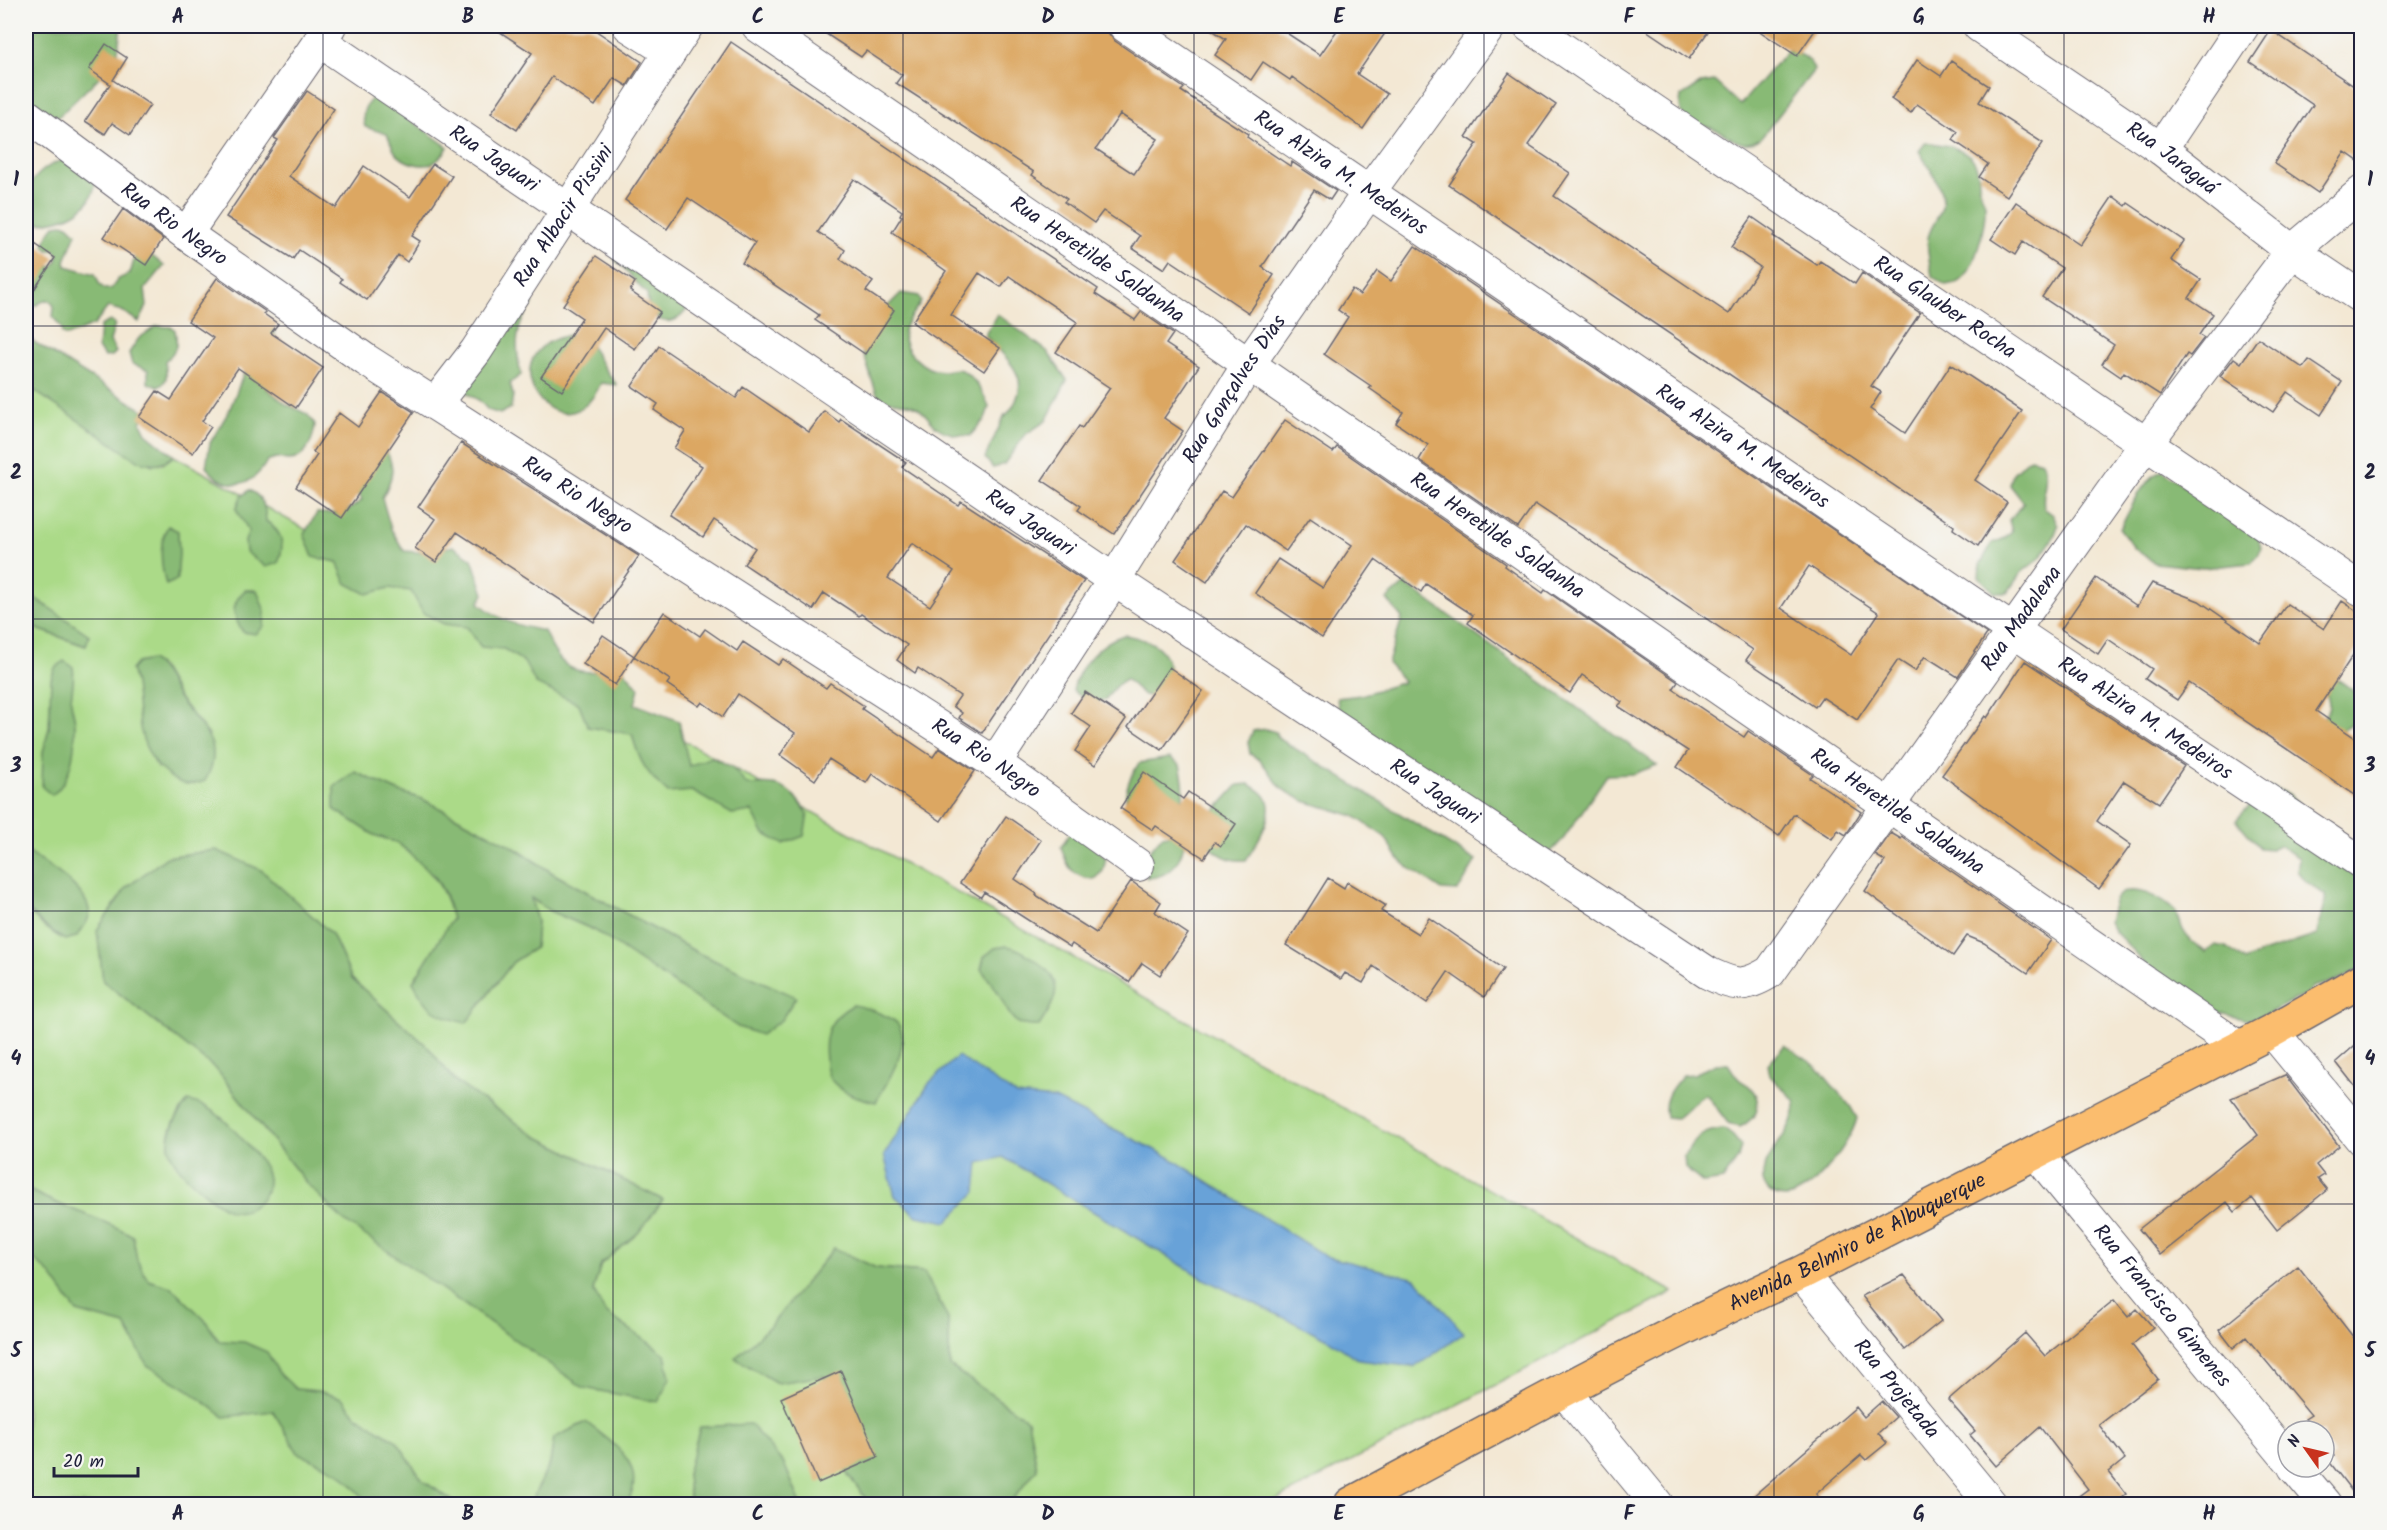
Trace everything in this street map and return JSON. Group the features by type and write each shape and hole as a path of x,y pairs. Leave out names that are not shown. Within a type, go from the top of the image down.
{"main road":[{"name":"Avenida Belmiro de Albuquerque","path":"1352,1504 1563,1390 1739,1301 1801,1273 2272,1031 2361,980"}],"street":[{"path":"629,26 670,52"},
{"name":"Rua Albacir Pissini","path":"435,404 476,351 687,26"},
{"name":"Rua Heretilde Saldanha","path":"758,26 2239,1047"},
{"name":"Rua Alzira M. Medeiros","path":"1125,26 2013,631 2361,863"},
{"name":"Rua Gonçalves Dias","path":"995,763 1114,580 1248,364 1490,26"},
{"name":"Rua Glauber Rocha","path":"1529,26 2361,590"},
{"name":"Rua Jaraguá","path":"1979,26 2161,149 2292,250 2361,298"},
{"path":"2161,149 2243,26"},
{"path":"186,234 325,33"},
{"name":"Rua Jaguari","path":"325,33 567,209 1114,580 1708,973 1727,982 1749,984"},
{"name":"Rua Rio Negro","path":"26,115 186,234 366,360 995,763 1138,865"},
{"name":"Rua Madalena","path":"1749,984 1770,972 2145,445 2292,250 2361,192"},
{"path":"2272,1031 2361,1140"},
{"name":"Rua Francisco Gimenes","path":"2036,1153 2276,1444"},
{"name":"Rua Projetada","path":"1801,1273 1992,1504"},
{"path":"1563,1390 1657,1504"},
{"path":"2304,1479 2325,1504"}],"green space":[{"path":"26,26 121,26 117,60 26,148"},
{"path":"1787,51 1804,56 1814,70 1761,138 1754,142 1739,142 1719,131 1685,118 1680,106 1681,96 1702,83 1714,81 1740,105"},
{"path":"376,95 448,147 439,159 425,165 408,162 395,152 387,134 365,127 363,118 365,110"},
{"path":"1926,142 1955,148 1970,156 1977,168 1980,191 1985,204 1982,235 1975,258 1964,276 1954,284 1945,285 1932,276 1928,257 1929,234 1941,211 1942,201 1935,178 1919,151"},
{"path":"62,160 95,175 91,198 84,206 67,217 34,224 26,250 24,212 28,187 40,173"},
{"path":"162,224 166,237 152,249 150,254 164,266 145,289 147,306 139,322 122,311 108,307 94,325 67,336 62,334 61,327 53,317 54,306 50,301 45,300 35,306 26,304 26,289 30,277 38,270 53,266 57,261 58,254 44,246 55,225 68,225 76,233 65,261 66,266 95,274 100,285 105,289 111,289 118,279 130,274 137,250"},
{"path":"613,248 690,302 685,312 671,321 658,318 652,312 647,293 615,260"},
{"path":"901,293 919,296 921,302 904,331 906,345 910,352 921,363 935,370 958,369 966,373 978,386 989,407 985,419 970,436 942,430 918,408 910,404 886,400 876,392 862,350 884,310"},
{"path":"528,294 533,304 522,320 517,346 521,375 510,383 513,395 511,408 500,414 488,410 480,401 460,389"},
{"path":"997,314 1047,351 1067,380 1046,421 1026,434 1004,464 993,468 985,458 1005,414 1005,417 1019,393 1019,382 1011,363 985,335"},
{"path":"110,321 115,324 110,341 116,352 112,356 105,357 98,348 100,326"},
{"path":"271,321 276,346 267,389 286,404 307,414 315,424 313,435 305,452 296,459 278,458 267,461 254,477 246,482 230,483 214,475 206,467 210,443 229,411 244,373 253,368"},
{"path":"157,326 171,327 175,330 176,340 174,351 165,361 166,379 158,387 148,383 148,370 132,364 129,353 139,338"},
{"path":"569,335 582,339 590,346 617,385 601,383 585,405 568,413 551,409 538,397 530,380 532,362 544,346"},
{"path":"26,337 146,412 141,423 146,433 174,456 157,463 138,461 33,390 26,388"},
{"path":"26,388 33,390 152,465 163,464 174,456 1673,1292 1269,1504 1009,1504 1037,1469 1028,1420 950,1366 948,1319 924,1272 876,1268 834,1248 772,1324 736,1358 777,1383 824,1375 839,1422 846,1472 870,1504 801,1504 784,1464 687,1474 690,1504 627,1504 630,1500 554,1438 550,1463 530,1504 26,1504 26,907 45,928 52,869 26,851 26,625 85,646 89,635 26,592","holes":["151,660 161,667 179,698 209,735 158,768 151,756 139,722 136,682","400,792 422,799 510,845 554,874 700,954 795,997 594,930 550,911 530,898 537,922 535,948 513,962 466,1023 413,982 453,919 444,893 433,876 398,843","216,850 332,934 352,979 427,1046 456,1082 536,1136 663,1200 638,1233 601,1264 593,1290 605,1312 665,1354 308,1185 216,1069 103,981 126,888 167,857"]},
{"path":"383,444 392,465 392,471 382,498 391,529 404,551 428,553 453,546 472,559 484,594 479,603 509,622 544,631 558,657 574,669 594,672 623,669 639,688 635,704 679,721 689,766 711,757 732,767 747,785 783,788 795,797 808,814 804,836 783,844 763,833 752,811 732,814 692,791 668,793 654,780 645,767 632,734 588,727 579,704 536,684 524,662 504,649 481,647 467,627 444,624 423,613 411,591 389,588 367,594 346,583 337,562 313,557 304,534 317,513 343,514 362,500 356,489"},
{"path":"2030,458 2042,461 2045,473 2044,508 2053,515 2058,526 2054,537 2040,558 2021,573 2007,593 1995,593 1979,577 1980,565 1992,543 2012,532 2009,520 2024,503 2010,485 2013,473"},
{"path":"2163,471 2258,537 2261,548 2251,563 2203,568 2155,563 2135,549 2120,529 2143,487 2156,474"},
{"path":"249,490 260,499 264,506 266,521 272,525 281,539 278,563 266,567 246,552 245,541 249,531 236,509 241,497"},
{"path":"168,526 178,531 179,554 177,580 166,585 161,555 163,539"},
{"path":"1405,584 1657,765 1633,774 1607,775 1564,838 1547,856 1340,720 1337,698 1361,695 1404,682 1388,663 1402,618 1387,599"},
{"path":"245,590 257,590 265,612 264,626 256,634 243,632 235,615 237,600"},
{"path":"26,592 89,635 86,646 26,625"},
{"path":"1124,635 1151,643 1163,652 1167,659 1171,679 1156,697 1144,695 1126,679 1116,686 1105,700 1087,700 1073,690 1085,663 1107,643"},
{"path":"151,660 163,672 178,697 208,735 213,755 205,781 187,784 175,780 158,766 145,745 140,729 136,689 131,670 137,663"},
{"path":"64,661 73,667 74,671 71,700 75,724 74,745 68,773 64,782 52,795 42,787 43,752 49,728 51,679 55,668"},
{"path":"2335,678 2353,691 2362,703 2359,717 2340,731 2322,720 2329,707 2326,693"},
{"path":"1265,729 1276,732 1278,738 1476,861 1460,888 1457,891 1442,890 1408,867 1398,858 1385,837 1354,816 1304,801 1282,789 1260,760 1250,754 1248,742 1253,731"},
{"path":"1170,758 1180,765 1183,783 1182,801 1126,806 1128,783 1139,763"},
{"path":"355,772 422,799 510,845 554,874 700,954 796,997 781,1020 761,1035 738,1027 594,930 550,911 531,898 537,922 535,948 513,962 466,1023 440,1014 428,1005 413,982 452,919 445,894 434,875 398,843 374,835 334,809 334,787"},
{"path":"1249,784 1267,798 1268,815 1263,832 1246,860 1234,860 1218,853 1205,841 1209,817 1238,785"},
{"path":"2271,787 2289,794 2361,869 2361,968 2337,981 2313,987 2306,996 2269,1013 2247,1020 2217,1012 2199,1000 2176,995 2142,962 2109,922 2115,900 2128,891 2137,891 2155,897 2171,908 2187,936 2206,952 2215,945 2226,947 2245,961 2317,935 2325,905 2325,895 2304,880 2297,871 2299,858 2279,845 2271,849 2260,848 2236,820"},
{"path":"1074,826 1106,858 1103,871 1094,879 1075,873 1063,854 1061,847"},
{"path":"1175,834 1184,843 1177,863 1161,875 1147,878 1142,866 1146,855 1162,836"},
{"path":"216,850 261,870 332,934 352,979 427,1046 456,1082 536,1136 663,1200 638,1233 601,1264 593,1290 605,1312 665,1354 670,1378 658,1402 584,1388 343,1220 308,1185 216,1069 103,981 97,930 126,888 167,857"},
{"path":"26,851 55,870 83,897 89,916 76,937 65,940 59,937 44,926 26,907"},
{"path":"1007,946 1019,950 1036,961 1052,976 1056,992 1054,1000 1039,1026 1029,1026 1015,1021 981,969 984,957 995,948"},
{"path":"853,1005 871,1009 889,1018 897,1023 901,1031 902,1041 897,1063 876,1102 843,1090 831,1080 827,1072 825,1051 829,1028 838,1015"},
{"path":"1785,1045 1816,1066 1850,1106 1857,1118 1846,1143 1824,1172 1798,1193 1785,1197 1773,1194 1766,1188 1763,1171 1785,1134 1794,1113 1795,1101 1770,1076 1768,1064"},
{"path":"1716,1064 1728,1064 1738,1078 1755,1094 1757,1105 1750,1120 1740,1127 1728,1123 1706,1094 1677,1118 1666,1117 1666,1099 1683,1075 1694,1074"},
{"path":"188,1101 215,1112 230,1125 263,1165 268,1185 262,1198 251,1208 236,1211 221,1206 188,1178 172,1158 169,1138 172,1127"},
{"path":"1724,1129 1741,1146 1738,1158 1723,1180 1703,1183 1685,1168 1684,1156 1700,1136"},
{"path":"26,1188 133,1236 137,1260 148,1280 171,1287 205,1320 219,1341 244,1342 267,1352 279,1373 296,1389 318,1391 342,1398 358,1417 397,1441 423,1481 458,1504 370,1504 340,1473 298,1453 273,1411 224,1417 187,1389 147,1365 125,1325 77,1312 50,1274 26,1252"},
{"path":"834,1248 876,1268 924,1272 948,1319 950,1366 1028,1420 1037,1469 1009,1504 870,1504 846,1472 839,1422 824,1376 777,1383 735,1358 772,1324"},
{"path":"586,1422 617,1447 631,1466 634,1477 633,1490 627,1504 530,1504 550,1463 554,1438"},
{"path":"750,1424 784,1464 801,1504 690,1504 687,1474 700,1427"}],"water":[{"path":"958,1056 1016,1095 1055,1099 1169,1157 1325,1256 1416,1279 1464,1333 1415,1367 1359,1360 1326,1338 1206,1280 1003,1157 979,1163 976,1192 947,1222 917,1216 895,1196 884,1155 930,1082"}],"building":[{"path":"491,26 589,26 642,62 627,86 614,78 595,106 552,77 517,130 491,113 532,53"},
{"path":"814,26 1107,26 1109,34 1115,41 1184,88 1181,91 1248,134 1247,137 1290,166 1292,162 1336,191 1330,200 1314,190 1262,267 1274,275 1249,313 1170,260 1164,269 1132,248 1140,236 1103,211 1094,223 1064,202 1067,199 1032,175 1034,172 896,83 902,75 866,51 861,57","holes":["1120,114 1158,139 1134,174 1096,149"]},
{"path":"1206,26 1276,26 1320,55 1340,26 1390,26 1357,74 1387,94 1363,129 1292,77 1290,80 1263,62 1251,80 1215,55 1226,39"},
{"path":"1640,26 1712,26 1689,59"},
{"path":"1752,26 1818,26 1797,56"},
{"path":"2271,30 2361,91 2361,163 2345,152 2318,193 2274,163 2313,105 2250,62"},
{"path":"731,42 1098,289 1095,294 1135,320 1141,312 1173,334 1166,344 1199,366 1164,418 1183,431 1114,534 1078,510 1081,506 1042,480 1079,426 1082,428 1110,388 1056,352 1077,322 1009,276 1001,287 979,273 951,315 1000,348 984,371 912,322 946,271 892,232 902,216 900,215 902,211 854,179 818,232 845,250 840,259 873,282 866,291 894,310 865,354 815,320 819,315 742,263 755,243 688,198 667,229 625,200"},
{"path":"106,44 127,58 113,80 150,105 130,135 112,123 105,134 85,121 110,84 89,69"},
{"path":"1917,60 1941,76 1951,61 1989,86 1979,102 2043,143 2007,196 1979,177 1988,164 1953,140 1958,132 1917,104 1911,113 1891,99"},
{"path":"1509,73 1556,105 1528,145 1570,173 1554,196 1729,314 1760,267 1731,247 1752,217 1775,233 1773,236 1817,265 1820,261 1855,284 1862,273 1920,313 1871,386 1881,392 1870,409 1905,433 1951,364 2022,411 1975,480 2007,502 1978,546 1953,529 1954,526 1449,185 1477,144 1466,137"},
{"path":"307,91 334,109 289,176 336,208 364,166 410,197 433,164 452,176 412,236 420,241 407,262 398,255 367,300 340,282 342,279 299,250 293,259 226,217 278,140 274,138"},
{"path":"2113,196 2126,206 2128,203 2184,241 2171,260 2201,280 2189,298 2213,314 2199,335 2204,338 2190,356 2187,354 2160,395 2124,372 2121,377 2102,364 2114,345 2042,297 2062,268 2023,242 2015,255 1991,239 2016,202 2080,245"},
{"path":"123,209 163,239 146,265 104,237"},
{"path":"35,244 55,258 26,302 26,259"},
{"path":"1415,246 1987,634 1958,677 1925,656 1915,671 1898,660 1857,720 1822,697 1815,707 1746,660 1753,650 1535,504 1518,528 1419,460 1428,445 1396,423 1403,412 1369,388 1371,386 1324,354 1348,317 1338,310 1352,289 1360,295 1377,271 1391,281","holes":["1809,566 1879,613 1851,655 1781,608"]},
{"path":"596,256 635,282 630,291 660,312 635,349 604,328 562,391 541,377 582,318 563,305"},
{"path":"217,278 266,312 264,314 278,324 271,333 323,368 296,408 238,368 202,421 211,427 193,453 139,417 157,391 171,400 213,338 188,321"},
{"path":"2258,338 2303,368 2309,360 2342,382 2321,415 2287,392 2273,412 2220,376 2234,358 2241,363"},
{"path":"659,346 736,398 743,387 809,432 824,411 839,422 841,419 906,462 902,467 958,505 961,501 1084,581 982,733 959,718 962,713 953,706 960,696 918,668 915,673 897,660 907,645 861,614 859,616 824,593 813,610 744,564 755,548 714,520 703,537 669,515 702,466 674,448 685,431 654,410 658,404 632,386","holes":["912,543 954,571 930,606 888,578"]},
{"path":"382,392 414,412 342,518 296,487 317,455 313,452 339,413 358,427"},
{"path":"1285,420 1333,452 1337,447 1506,564 1505,566 1543,593 1545,590 1678,682 1673,689 1744,737 1748,731 1813,775 1810,778 1861,812 1846,835 1838,830 1832,839 1794,814 1779,836 1677,767 1688,751 1618,706 1622,702 1582,675 1570,693 1468,623 1473,615 1426,584 1421,592 1375,560 1322,638 1255,593 1278,559 1323,588 1352,545 1310,517 1286,551 1246,524 1207,582 1175,560 1222,491 1232,497"},
{"path":"461,443 639,556 594,622 457,532 436,562 415,548 435,519 418,507"},
{"path":"2096,578 2137,606 2152,583 2199,601 2260,643 2287,604 2324,629 2342,601 2361,614 2361,643 2316,711 2361,742 2361,799 2189,683 2177,700 2145,679 2152,669 2108,639 2098,654 2061,629"},
{"path":"664,612 700,636 705,629 737,651 743,642 778,665 783,659 826,688 830,683 864,706 862,709 933,757 939,748 975,771 941,821 872,774 866,783 829,759 815,780 780,755 795,733 738,694 723,717 702,702 699,706 667,684 670,680 634,656"},
{"path":"603,635 634,656 615,685 583,664"},
{"path":"2025,661 2184,766 2159,803 2124,781 2097,821 2131,845 2099,889 1942,775 1985,716 1987,718"},
{"path":"1169,667 1203,691 1162,750 1128,727"},
{"path":"1085,692 1126,719 1095,765 1075,751 1091,727 1071,713"},
{"path":"1144,772 1183,799 1188,792 1236,824 1221,846 1215,842 1204,858 1156,826 1153,830 1120,808"},
{"path":"1006,816 1041,840 1015,879 1096,933 1131,881 1161,902 1155,912 1188,934 1160,975 1142,963 1129,982 1072,944 1070,947 984,892 981,897 960,883"},
{"path":"1891,833 1901,839 1902,837 2051,940 2028,973 1984,943 1967,936 1953,956 1865,891 1885,861 1875,855"},
{"path":"1328,878 1344,888 1347,882 1385,905 1381,911 1418,934 1429,918 1503,969 1484,997 1448,972 1427,1003 1373,966 1363,983 1345,973 1341,979 1286,945"},
{"path":"2361,1040 2361,1094 2336,1062"},
{"path":"2285,1075 2339,1146 2316,1165 2324,1175 2318,1179 2327,1190 2277,1230 2252,1198 2235,1212 2227,1202 2160,1255 2139,1229 2258,1135 2231,1098"},
{"path":"2298,1266 2361,1347 2361,1503 2336,1470 2336,1419 2305,1419 2311,1415 2246,1337 2233,1348 2219,1330"},
{"path":"1904,1275 1941,1321 1905,1350 1862,1296"},
{"path":"2114,1300 2128,1317 2137,1309 2153,1327 2132,1345 2158,1379 2099,1425 2125,1459 2109,1472 2126,1494 2112,1504 2068,1504 2088,1489 2040,1427 1996,1466 1970,1435 1975,1431 1948,1400 2025,1333 2045,1356"},
{"path":"841,1371 878,1457 818,1483 781,1398"},
{"path":"1882,1401 1896,1417 1878,1433 1887,1443 1866,1460 1861,1455 1816,1494 1824,1504 1744,1504 1856,1407 1864,1417"}]}
